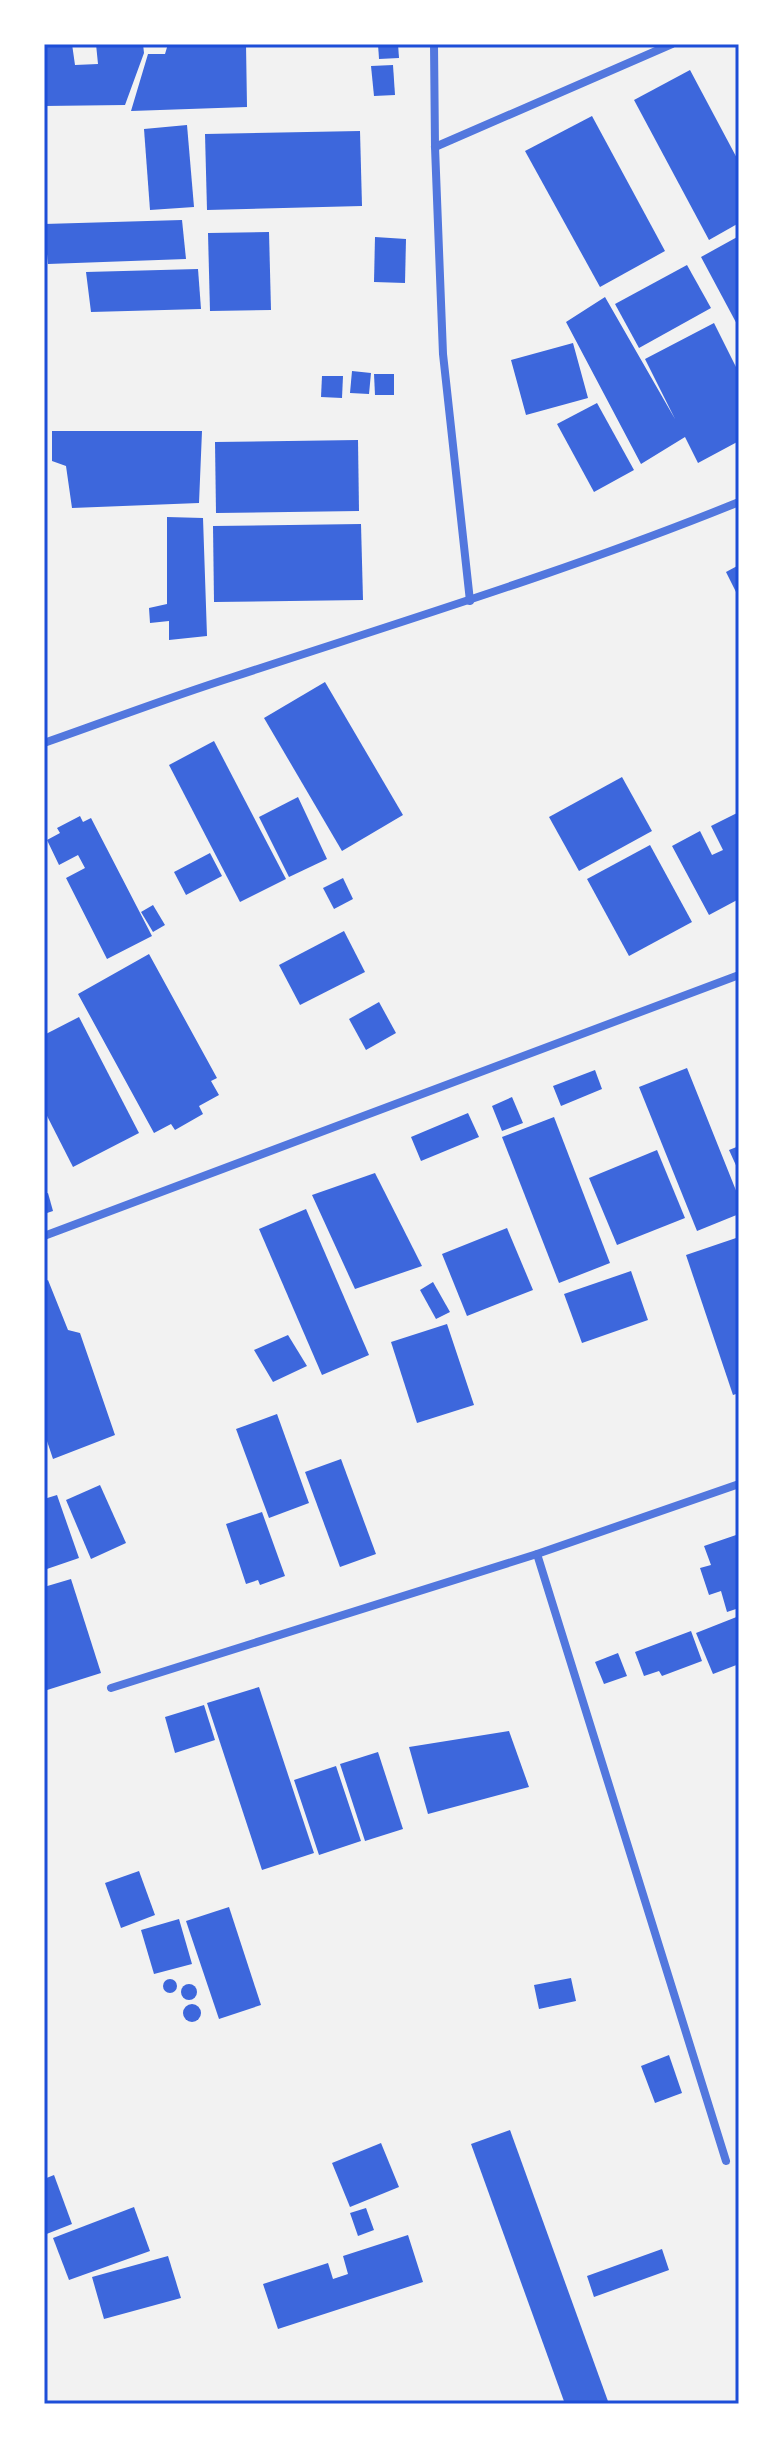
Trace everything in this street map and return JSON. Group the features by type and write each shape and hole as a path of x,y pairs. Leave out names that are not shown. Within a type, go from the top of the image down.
{"street":[{"path":"434,44 443,354 470,601"},
{"path":"435,147 672,44"},
{"path":"44,743 231,678 470,601 739,502"},
{"path":"44,1236 739,975"},
{"path":"111,1688 537,1554 739,1484"},
{"path":"537,1554 726,2161"}],"building":[{"path":"44,44 72,44 75,65 98,64 96,44 143,44 144,53 125,105 44,106"},
{"path":"168,44 246,44 247,107 131,111 148,54 165,54"},
{"path":"378,44 398,44 399,58 379,59"},
{"path":"393,65 395,95 374,96 371,66"},
{"path":"690,70 739,162 739,223 709,240 634,100"},
{"path":"592,116 665,251 600,287 525,151"},
{"path":"187,125 194,207 150,210 144,129"},
{"path":"360,131 362,206 207,210 205,134"},
{"path":"182,220 186,259 48,264 44,224"},
{"path":"269,232 271,310 210,311 208,233"},
{"path":"739,236 739,328 701,257"},
{"path":"375,237 406,239 405,283 374,282"},
{"path":"687,265 711,308 639,348 615,304"},
{"path":"198,269 201,309 91,312 86,272"},
{"path":"605,297 675,419 645,359 714,323 739,373 739,441 698,463 685,437 641,464 566,322"},
{"path":"573,343 588,398 526,415 511,360"},
{"path":"352,371 371,373 369,394 350,393"},
{"path":"374,374 394,374 394,395 375,395"},
{"path":"322,376 343,376 342,398 321,397"},
{"path":"597,403 634,470 594,492 557,424"},
{"path":"52,431 202,431 199,503 72,508 66,466 52,461"},
{"path":"358,440 359,511 216,513 215,442"},
{"path":"167,517 203,518 207,636 169,640 169,621 150,623 149,608 167,604"},
{"path":"361,524 363,600 214,602 213,526"},
{"path":"739,565 739,598 726,572"},
{"path":"325,682 403,815 342,851 264,718"},
{"path":"214,741 286,879 240,902 169,765"},
{"path":"622,777 652,831 579,871 549,817"},
{"path":"298,797 327,859 289,877 259,817"},
{"path":"739,812 739,899 709,915 672,846 700,831 712,855 723,850 711,826"},
{"path":"80,816 83,822 91,818 152,936 107,959 66,878 85,868 78,855 59,865 47,840 60,833 57,828"},
{"path":"650,845 692,922 629,956 587,879"},
{"path":"210,853 222,876 186,895 174,872"},
{"path":"343,878 353,899 334,909 323,888"},
{"path":"153,905 165,925 153,932 141,912"},
{"path":"344,931 365,972 300,1005 279,965"},
{"path":"149,954 217,1078 211,1081 219,1095 199,1106 203,1114 175,1130 171,1124 154,1133 78,994"},
{"path":"379,1002 396,1033 366,1050 349,1019"},
{"path":"79,1017 139,1133 73,1167 44,1110 44,1035"},
{"path":"687,1068 739,1198 739,1214 697,1231 639,1087"},
{"path":"595,1070 602,1089 561,1106 553,1086"},
{"path":"512,1097 523,1123 502,1131 492,1106"},
{"path":"468,1113 479,1137 421,1161 411,1137"},
{"path":"554,1117 610,1263 559,1283 502,1137"},
{"path":"739,1146 739,1172 729,1150"},
{"path":"657,1150 685,1218 617,1245 589,1178"},
{"path":"375,1173 422,1266 355,1289 312,1195"},
{"path":"48,1193 53,1211 44,1214 44,1194"},
{"path":"306,1209 369,1355 322,1375 259,1229"},
{"path":"507,1228 533,1290 467,1316 442,1254"},
{"path":"739,1237 739,1393 733,1395 686,1255"},
{"path":"631,1271 648,1320 582,1343 564,1294"},
{"path":"48,1280 68,1330 80,1333 115,1435 53,1459 44,1432 44,1282"},
{"path":"433,1282 450,1312 436,1319 420,1290"},
{"path":"447,1324 474,1405 417,1423 391,1342"},
{"path":"288,1335 307,1366 273,1382 254,1350"},
{"path":"277,1414 309,1503 269,1518 236,1429"},
{"path":"341,1459 376,1554 340,1567 305,1472"},
{"path":"100,1485 126,1543 91,1559 66,1500"},
{"path":"57,1495 79,1558 44,1570 44,1499"},
{"path":"262,1512 285,1576 260,1585 258,1580 246,1584 226,1524"},
{"path":"739,1534 739,1608 727,1612 721,1591 709,1595 700,1568 711,1565 704,1546"},
{"path":"71,1579 101,1673 44,1691 44,1587"},
{"path":"739,1616 739,1664 713,1674 696,1633"},
{"path":"691,1631 702,1661 662,1676 659,1671 644,1676 635,1652"},
{"path":"618,1653 627,1676 604,1684 595,1662"},
{"path":"259,1687 314,1853 262,1870 207,1703"},
{"path":"204,1705 215,1740 175,1753 165,1717"},
{"path":"509,1731 529,1787 428,1814 409,1747"},
{"path":"378,1752 403,1829 365,1841 340,1764"},
{"path":"336,1766 361,1841 319,1855 294,1780"},
{"path":"139,1871 155,1915 121,1928 105,1883"},
{"path":"229,1907 261,2005 219,2019 186,1921"},
{"path":"179,1919 192,1964 154,1974 141,1930"},
{"path":"571,1978 576,2001 539,2009 534,1985"},
{"path":"170,1979 177,1986 170,1993 163,1986"},
{"path":"186,1984 192,1984 197,1992 195,1998 186,2000 181,1995 181,1989"},
{"path":"192,2004 201,2013 192,2022 183,2013"},
{"path":"669,2055 682,2093 655,2103 641,2066"},
{"path":"510,2130 609,2404 565,2404 471,2144"},
{"path":"381,2143 399,2187 350,2207 332,2163"},
{"path":"54,2175 72,2224 44,2235 44,2179"},
{"path":"134,2207 150,2251 69,2280 53,2238"},
{"path":"366,2208 374,2230 358,2236 350,2213"},
{"path":"408,2235 423,2282 278,2329 263,2284 328,2263 333,2279 348,2274 343,2256"},
{"path":"662,2249 669,2270 594,2297 587,2276"},
{"path":"168,2256 181,2298 104,2319 92,2277"}]}
